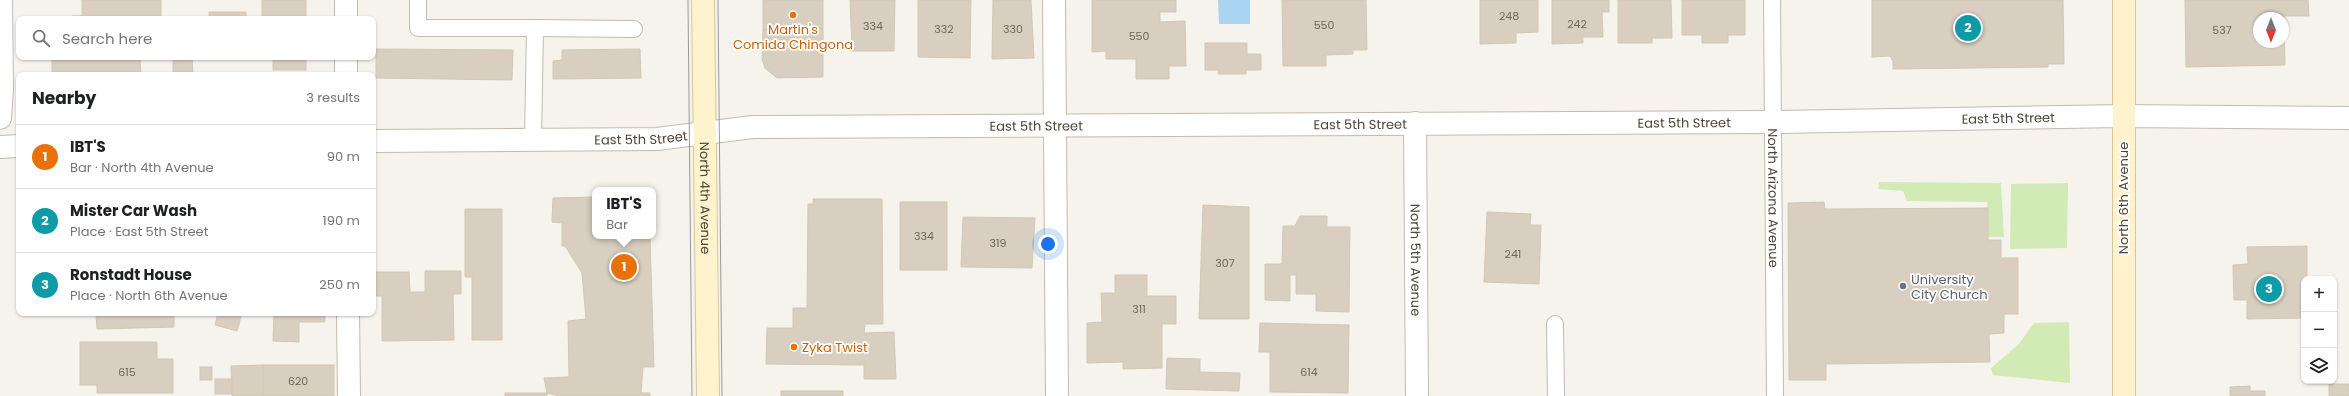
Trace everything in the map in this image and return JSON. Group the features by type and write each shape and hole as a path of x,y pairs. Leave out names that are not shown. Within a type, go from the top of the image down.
{"street":[{"path":"0,118 2,88 1,0"},
{"path":"346,0 346,16"},
{"name":"North 4th Avenue","path":"703,0 703,132 708,396"},
{"path":"1054,0 1057,396"},
{"name":"North 6th Avenue","path":"2124,0 2122,116 2124,396"},
{"path":"346,60 346,72"},
{"name":"East 5th Street","path":"376,141 657,139 703,132 753,127 1773,122 2122,116 2349,118"},
{"name":"North 5th Avenue","path":"1415,123 1417,396"},
{"path":"0,147 16,146"},
{"path":"348,316 349,396"}],"lane":[{"path":"418,0 418,28 634,29"},
{"name":"North Arizona Avenue","path":"1772,0 1775,396"},
{"path":"533,140 535,28"},
{"path":"1555,324 1556,396"}],"green space":[{"path":"1879,182 2001,183 2004,237 1988,237 1987,202 1907,201 1903,191 1878,189"},
{"path":"2068,183 2067,248 2010,249 2011,184"},
{"path":"2069,322 2070,383 1993,375 1991,368 2019,344 2034,323"}],"water":[{"path":"1218,0 1250,0 1250,24 1219,24"}],"building":[{"path":"82,0 161,0 161,16 82,16"},
{"path":"262,0 306,0 306,16 262,16"},
{"name":"Martin's Comida Chingona","path":"763,0 823,0 823,29 763,30"},
{"path":"850,0 895,0 894,51 852,51"},
{"path":"918,0 971,0 970,58 918,57"},
{"path":"993,0 1031,0 1034,58 992,59"},
{"path":"1092,0 1176,0 1176,12 1160,12 1160,22 1185,21 1186,66 1169,66 1169,79 1136,79 1136,59 1106,59 1106,51 1092,52"},
{"path":"1282,0 1366,0 1367,50 1353,50 1353,54 1326,55 1326,66 1283,66"},
{"path":"1480,0 1538,0 1538,32 1516,33 1516,43 1480,44"},
{"path":"1552,0 1609,0 1609,12 1602,12 1603,37 1583,37 1583,43 1552,44"},
{"path":"1618,0 1671,0 1672,38 1652,38 1652,43 1618,43"},
{"path":"1682,0 1745,0 1745,35 1728,35 1728,43 1702,43 1702,35 1682,35"},
{"path":"1872,0 2063,0 2064,64 2048,64 2048,67 1893,69 1893,61 1890,56 1872,57"},
{"path":"2185,0 2308,0 2309,16 2289,16 2289,12 2253,12 2253,48 2285,48 2285,65 2186,67"},
{"path":"209,12 246,12 246,16 209,16"},
{"path":"823,29 823,77 777,78 765,68 762,59 763,30"},
{"path":"1205,43 1247,43 1247,54 1261,54 1261,70 1246,70 1246,74 1218,74 1219,70 1205,70"},
{"path":"376,49 513,50 512,80 376,78"},
{"path":"640,49 641,78 553,79 553,61 562,60 562,50"},
{"path":"52,60 140,60 141,72 52,72"},
{"path":"173,60 192,60 193,72 173,72"},
{"path":"273,60 306,60 306,70 273,70"},
{"path":"592,197 592,239 650,239 654,367 643,367 641,393 650,393 650,396 559,396 547,393 544,378 569,377 568,321 586,319 582,273 565,246 562,246 562,223 552,222 553,198"},
{"path":"813,199 882,199 883,324 865,324 864,333 894,332 896,379 864,379 864,365 766,364 767,328 793,328 793,308 807,308 808,204 813,204"},
{"path":"900,202 947,202 947,270 900,270"},
{"name":"University City Church","path":"1824,202 1825,209 1988,208 1988,240 2001,240 2001,258 2018,258 2018,314 2004,314 2004,333 1989,334 1990,362 1826,364 1826,380 1789,380 1788,203"},
{"path":"1203,205 1249,207 1249,319 1199,319"},
{"path":"465,209 502,209 502,340 472,340 472,277 465,277"},
{"path":"1487,212 1531,214 1530,225 1541,225 1539,284 1484,282"},
{"path":"1300,216 1327,216 1327,227 1350,227 1349,312 1316,311 1316,294 1296,294 1296,275 1290,275 1290,301 1265,300 1265,264 1282,264 1283,226 1295,226"},
{"path":"963,217 1035,218 1032,268 961,267"},
{"path":"2307,246 2307,276 2301,276 2301,318 2247,319 2247,300 2234,300 2233,265 2248,264 2247,247"},
{"path":"425,271 461,271 461,294 453,294 454,340 382,341 382,296 376,296 376,272 409,272 410,292 425,292"},
{"path":"1115,275 1147,275 1147,296 1176,296 1176,324 1162,324 1162,368 1123,369 1123,362 1087,363 1087,323 1102,322 1101,293 1115,293"},
{"path":"96,316 174,316 174,327 97,329"},
{"path":"217,316 241,316 237,331 215,325"},
{"path":"274,316 325,316 325,322 299,322 299,342 273,341"},
{"path":"1260,323 1349,325 1348,393 1270,392 1270,352 1259,352"},
{"path":"80,342 157,342 157,359 173,359 173,393 97,393 97,385 80,385"},
{"path":"1167,358 1200,359 1200,372 1240,373 1239,391 1166,389"},
{"path":"263,365 334,365 334,396 263,396"},
{"path":"263,365 263,396 232,396 231,366"},
{"path":"200,367 212,367 212,380 200,380"},
{"path":"215,379 232,379 232,394 215,394"},
{"path":"2329,384 2349,384 2349,396 2329,396"},
{"path":"2250,386 2250,391 2265,391 2265,396 2230,396 2230,387"},
{"path":"781,391 843,391 843,396 781,396"},
{"path":"505,393 547,393 547,396 505,396"}],"tram line":[{"path":"688,0 692,396"},
{"path":"718,0 722,396"}],"place":[{"name":"Martin's Comida Chingona","path":"793,15"},
{"name":"Mister Car Wash","path":"1968,28"},
{"name":"IBT'S","path":"624,267"},
{"name":"University City Church","path":"1903,286"},
{"name":"Ronstadt House","path":"2269,289"},
{"name":"Zyka Twist","path":"794,347"}]}
